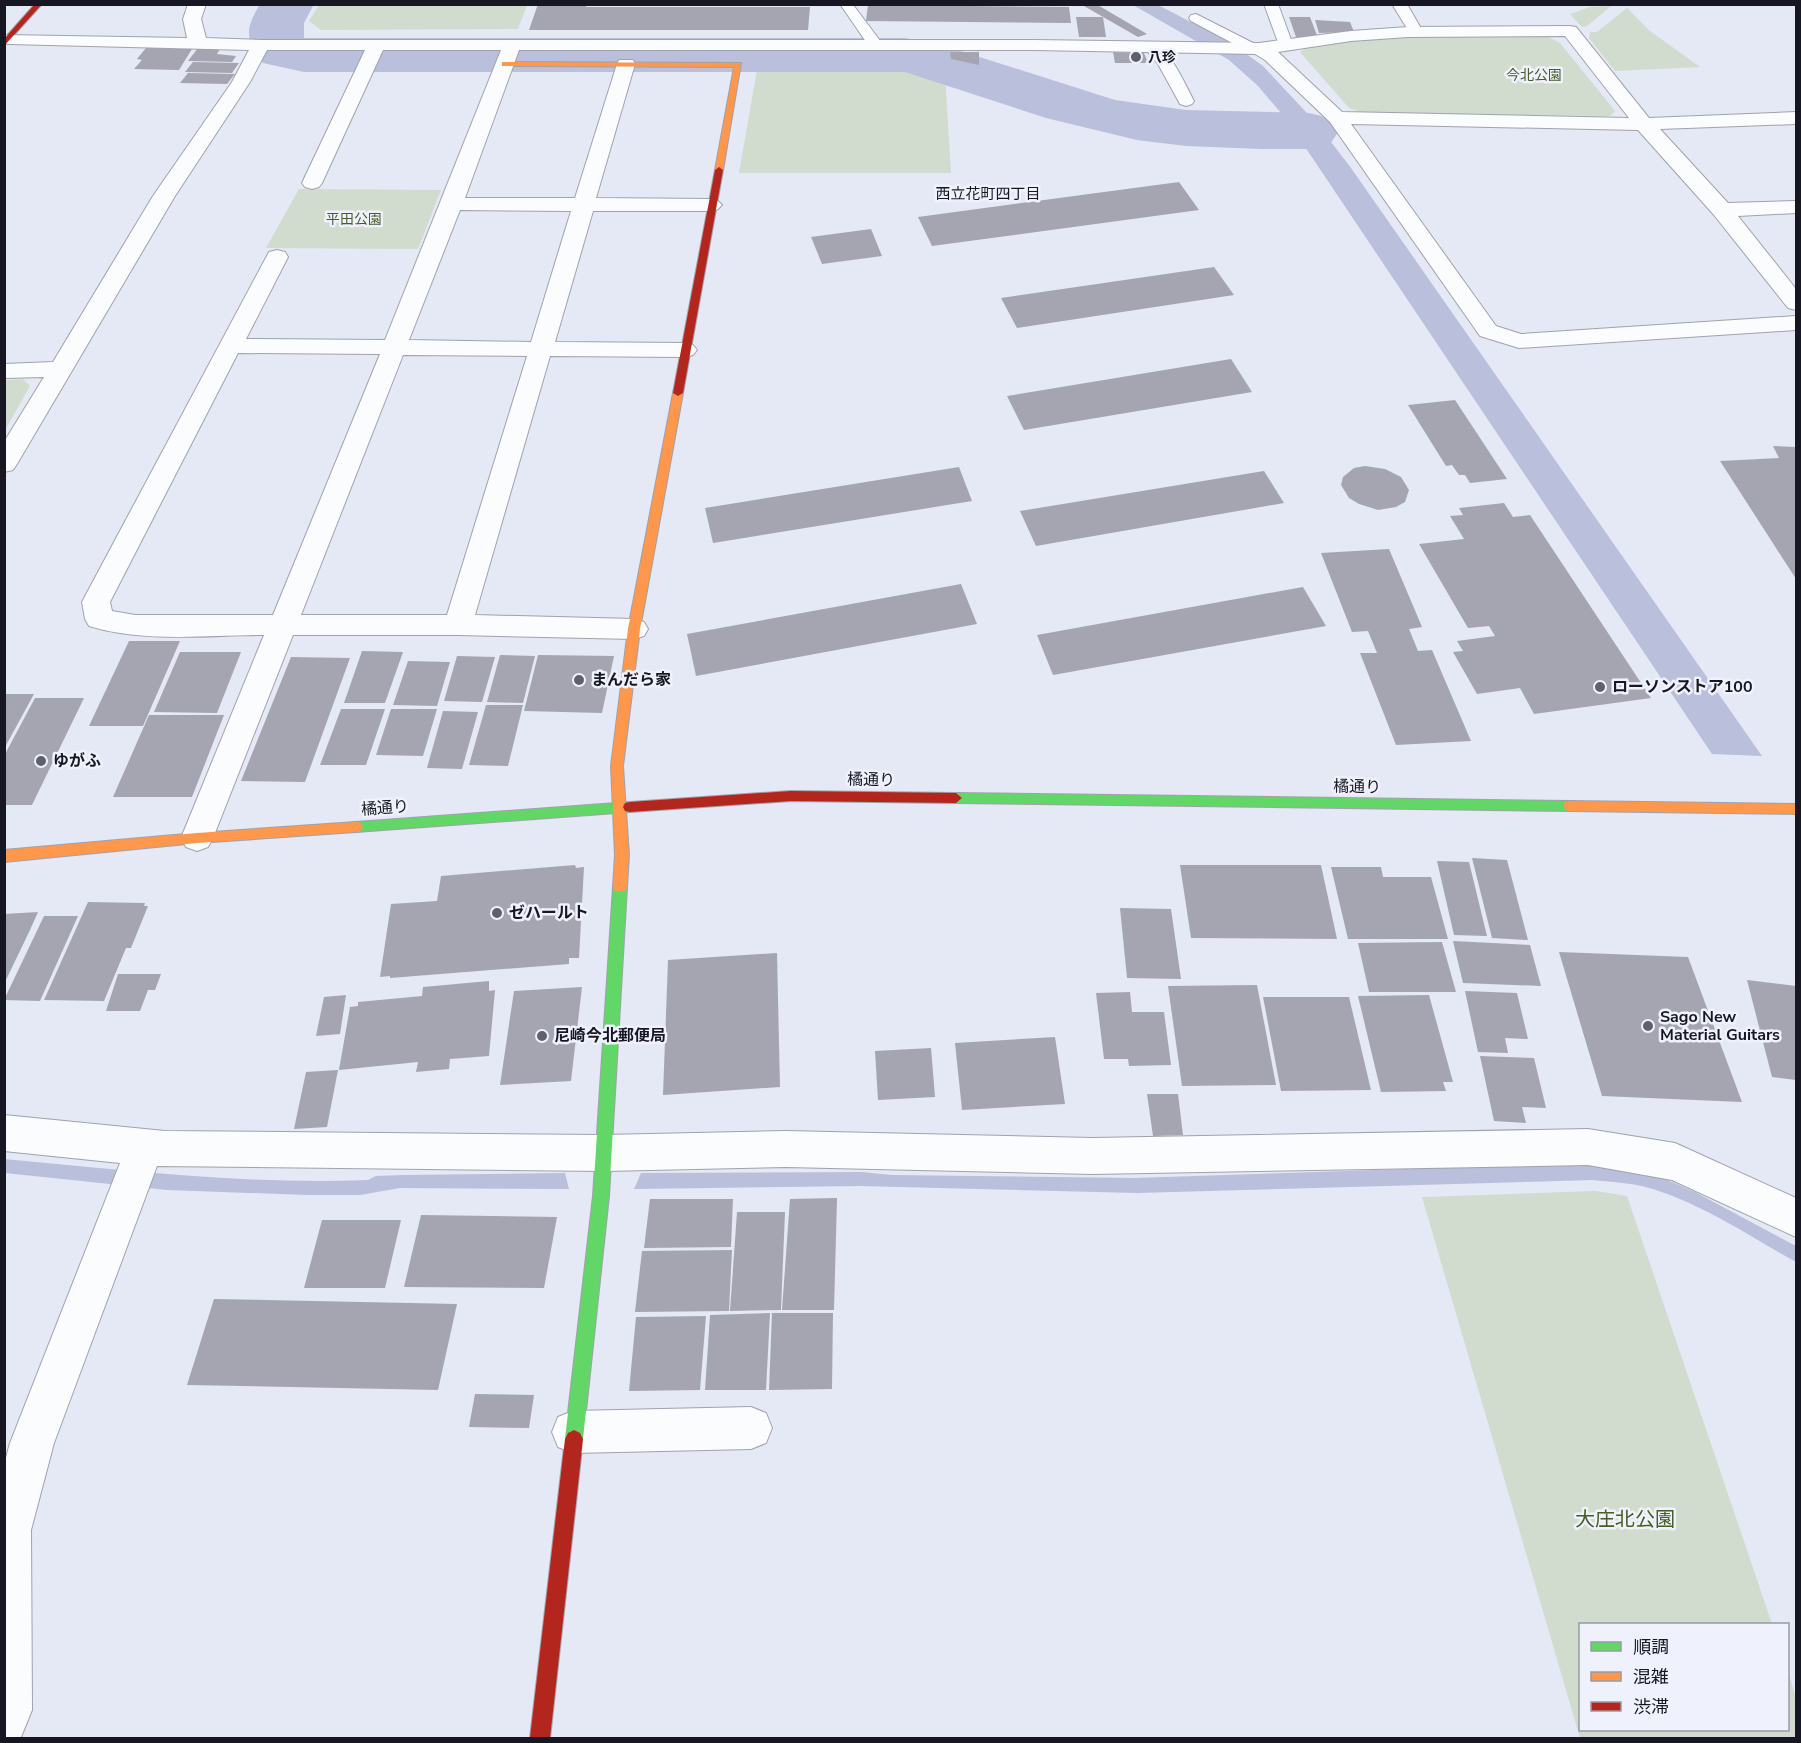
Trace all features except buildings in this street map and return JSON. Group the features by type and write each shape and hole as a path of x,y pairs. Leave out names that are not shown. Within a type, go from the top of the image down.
{"street":[{"path":"7,41 39,4"},
{"path":"197,4 191,13 192,29 199,43"},
{"path":"1494,14 1508,32"},
{"path":"7,41 295,45 374,52 509,55 876,46 1253,49 1351,36 1416,32 1570,31 1644,124 1722,210 1797,303"},
{"path":"4,464 164,196 241,82 261,45"},
{"path":"1253,49 1272,56 1337,118 1488,330 1519,341 1797,323"},
{"path":"312,183 374,52"},
{"path":"509,55 626,64 738,65 634,629 617,766 622,855 604,1153 540,1738"},
{"path":"197,838 452,204 509,55"},
{"path":"458,625 582,204 626,64"},
{"path":"1337,118 1644,124 1797,118"},
{"path":"452,204 711,205"},
{"path":"1722,210 1797,207"},
{"path":"277,257 96,602 99,619 135,625 458,625 634,629"},
{"path":"230,346 685,350"},
{"path":"4,371 60,369"},
{"name":"橘通り","path":"4,856 197,838 791,796 1797,809"},
{"path":"4,1133 137,1169 786,1149 1092,1156 1588,1146 1675,1162 1797,1218"},
{"path":"4,1720 8,1710 9,1530 16,1500 32,1443 137,1169"},
{"path":"573,1432 751,1428"}],"lane":[{"path":"848,4 846,6 876,46"},
{"path":"1271,4 1286,45"},
{"path":"1399,4 1416,32"},
{"path":"1196,18 1253,49"},
{"path":"1152,47 1165,62 1186,101"}],"green space":[{"path":"319,5 527,5 518,29 321,30 309,21"},
{"path":"1611,6 1587,26 1582,27 1570,14 1590,7"},
{"path":"1627,8 1650,31 1700,67 1615,71 1589,38 1590,32 1597,32"},
{"name":"今北公園","path":"1544,35 1560,43 1615,111 1610,116 1364,113 1349,108 1300,52 1308,47 1359,39"},
{"path":"758,64 913,65 945,74 951,173 739,173"},
{"name":"平田公園","path":"299,189 441,190 418,249 266,248"},
{"path":"23,379 30,386 5,430 5,380"},
{"name":"大庄北公園","path":"1596,1191 1627,1196 1772,1623 1579,1623 1579,1731 1789,1731 1789,1674 1796,1698 1796,1738 1580,1738 1422,1197"}],"water":[{"path":"1133,5 1158,5 1231,43 1263,66 1318,125 1351,168 1762,756 1712,754 1287,120 1258,86 1229,60"},
{"path":"4,1159 186,1176 277,1180 368,1180 376,1176 403,1175 565,1173 569,1189 400,1188 360,1195 167,1190 5,1173"},
{"path":"1583,1163 1658,1176 1695,1192 1796,1246 1796,1262 1692,1204 1641,1186 1592,1180 1137,1193 860,1186 634,1189 641,1173 862,1172 892,1175 1134,1178"}],"waterway":[{"path":"287,4 275,28 276,37 283,51 304,55 905,55 928,59 1067,105 1114,118 1161,126 1211,130 1309,131"}],"traffic: fast":[{"path":"956,798 1570,806"},
{"path":"356,827 630,807"},
{"path":"574,1439 601,1196 620,887"}],"traffic: slow":[{"path":"505,64 738,65 719,170"},
{"path":"620,887 622,855 617,766 634,629 678,393"},
{"path":"1570,806 1796,809"},
{"path":"4,856 197,838 356,827"}],"traffic: jam":[{"path":"4,44 39,4"},
{"path":"678,393 719,170"},
{"path":"630,807 791,796 956,798"},
{"path":"540,1738 574,1439"}],"place":[{"name":"八珍","path":"1136,57"},
{"name":"まんだら家","path":"579,680"},
{"name":"ローソンストア100","path":"1600,687"},
{"name":"ゆがふ","path":"41,761"},
{"name":"ゼハールト","path":"497,913"},
{"name":"Sago New Material Guitars","path":"1648,1026"},
{"name":"尼崎今北郵便局","path":"542,1036"}],"district":[{"name":"西立花町四丁目","path":"988,194"}]}
